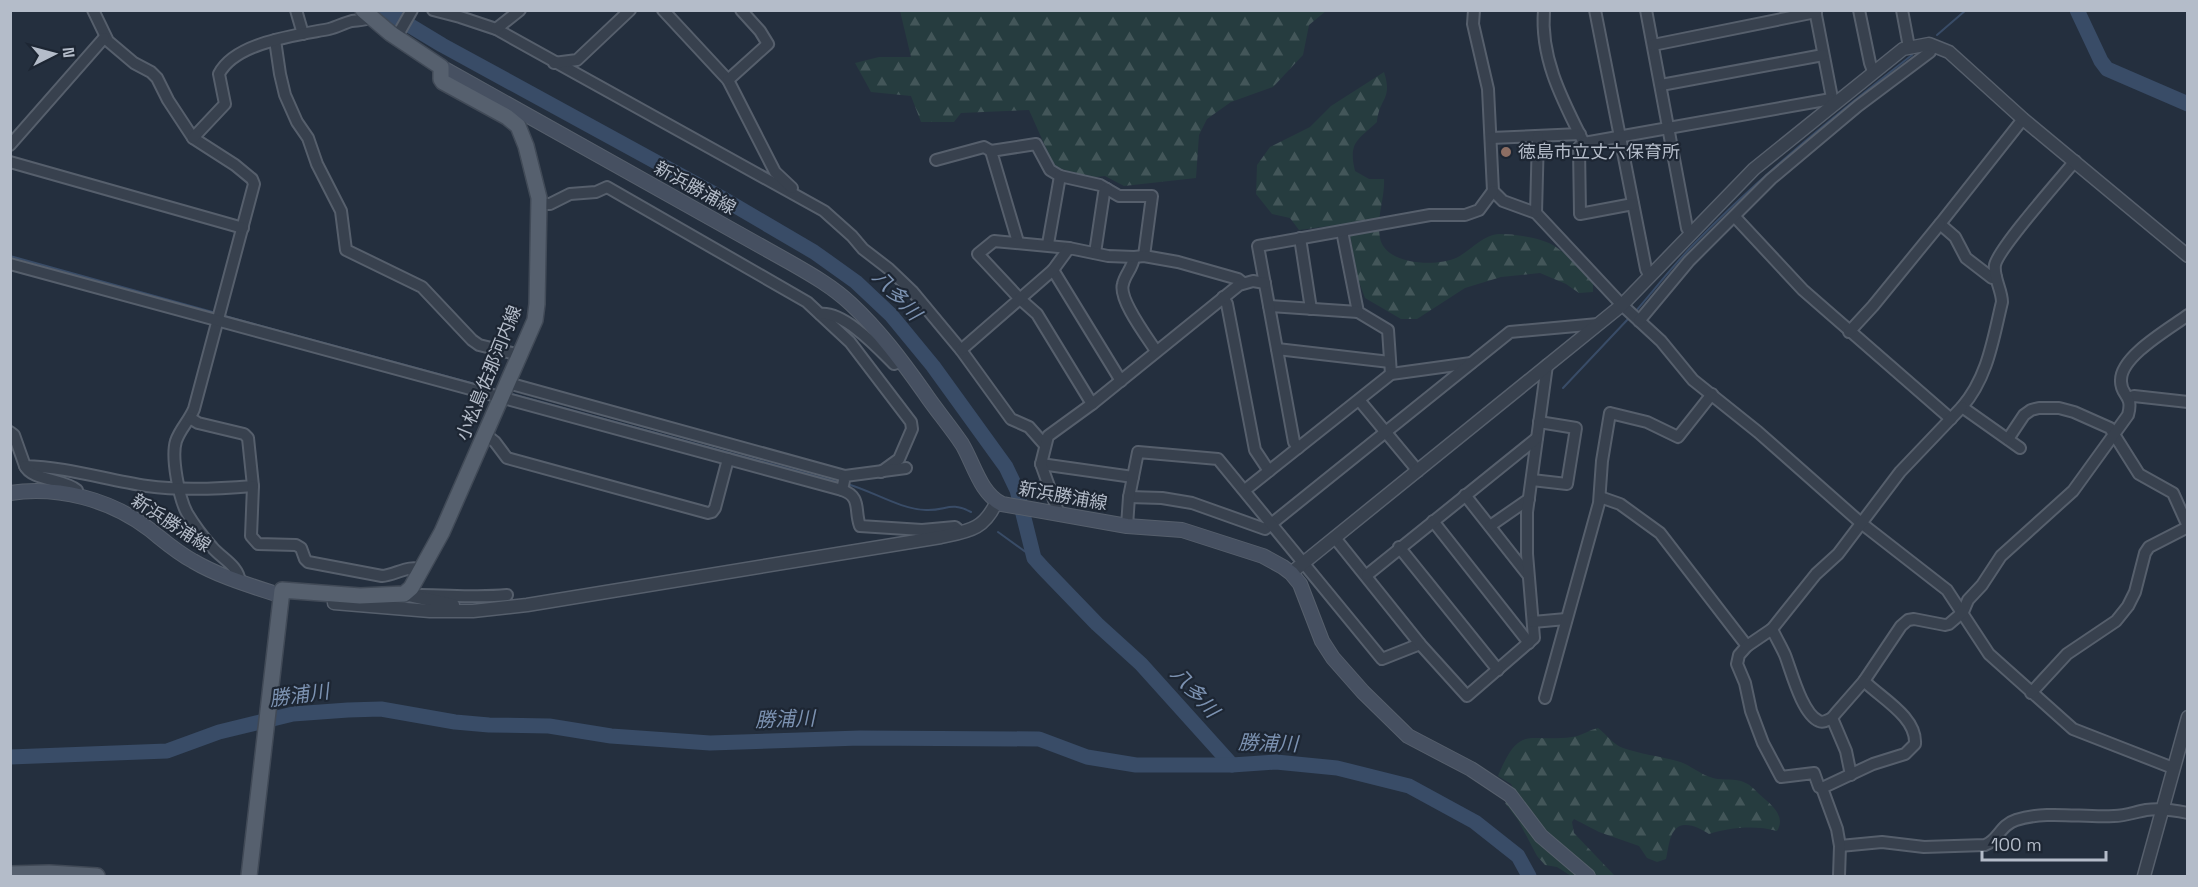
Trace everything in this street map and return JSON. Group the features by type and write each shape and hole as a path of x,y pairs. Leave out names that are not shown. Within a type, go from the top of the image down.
{"main road":[{"name":"小松島佐那河内線","path":"366,14 441,67 443,82 507,117 518,126 526,146 539,204 535,320 442,532 411,588 404,594"},
{"name":"新浜勝浦線","path":"441,67 821,280 851,303 902,361 962,446 984,487 1000,503 1127,526 1182,530 1263,556 1292,573"},
{"name":"新浜勝浦線","path":"10,493 49,491 78,496 126,514 194,562 281,597"},
{"path":"1292,573 1300,584 1322,641 1333,658 1363,692 1408,736 1471,769 1510,795 1541,836 1588,876"},
{"path":"281,597 404,594"},
{"path":"281,597 334,603 360,596"},
{"path":"249,876 281,597"},
{"path":"10,874 49,873 97,876"}],"street":[{"path":"93,10 104,38 134,63 152,72 193,138 252,179 254,190 219,317 190,418 181,429 174,454 186,512 212,547 239,573 240,582"},
{"path":"296,10 303,34"},
{"path":"398,35 412,10"},
{"path":"433,10 496,29 553,63 831,216 862,249 904,284 927,308 1011,419 1029,427 1044,444"},
{"path":"496,29 520,10"},
{"path":"553,63 578,60 630,10"},
{"path":"663,10 728,80 775,172 796,192 796,196"},
{"path":"728,80 768,44 760,31 741,10"},
{"path":"1298,448 1294,442 1258,246 1430,215 1465,215 1479,210 1493,191 1488,89 1473,24 1474,10"},
{"path":"1544,10 1547,56 1556,87 1582,139 1579,147 1580,214 1633,204"},
{"path":"1595,10 1646,269 1649,274"},
{"path":"1646,10 1687,228 1690,233"},
{"path":"1859,10 1873,71"},
{"path":"1902,10 1909,47"},
{"path":"1653,45 1815,11 1832,101"},
{"path":"193,138 225,104 219,74 222,67 230,60 247,50 275,40 365,20 366,14"},
{"path":"10,145 104,38"},
{"path":"275,40 280,74 288,102 297,122 308,138 317,164 341,211 346,250 422,287 479,345 520,355"},
{"path":"1639,321 1689,261 1772,179 1858,106 1930,52 1932,45"},
{"path":"1292,573 1622,305 1649,274 1754,169 1832,101 1897,52 1909,47 1932,45 1949,52 2023,119 2187,255"},
{"path":"1661,85 1823,55"},
{"path":"1491,138 1538,136 1582,139 1620,136 1832,101"},
{"path":"1849,332 1940,224 2023,119"},
{"path":"1536,213 1538,136"},
{"path":"936,160 984,147 991,151 1036,144 1050,170 1060,176 1100,184 1119,196 1152,196 1139,256 1123,284 1122,295 1156,351"},
{"path":"991,151 1018,242"},
{"path":"1839,876 1840,846 1837,829 1822,788 1819,787 1814,773 1781,777 1763,743 1749,704 1745,683 1737,664 1739,654 1772,629 1816,574 1838,555 1900,472 1973,394 1987,365 2002,302 2002,292 1996,277 1995,264 2000,254 2075,161"},
{"path":"10,162 243,228"},
{"path":"1048,244 1060,176"},
{"path":"539,204 550,204 570,194 596,192 607,187 807,302 856,349 911,422 912,429 899,459 881,472"},
{"path":"1095,253 1104,193 1107,189"},
{"path":"1493,191 1503,201 1536,213 1622,305 1661,341 1693,380 1861,523 1947,590 1989,654 2073,729 2173,768"},
{"path":"1735,217 1803,290 1951,419"},
{"path":"1940,224 1955,237 1966,258 1992,278 1996,277"},
{"path":"1342,231 1358,312"},
{"path":"1300,238 1311,309"},
{"path":"1092,404 1037,314 978,254 994,241 1048,244 1095,253 1139,256 1198,267 1238,279 1243,283"},
{"path":"961,350 1053,270 1069,248"},
{"path":"10,264 505,391 843,483"},
{"path":"1053,270 1121,381"},
{"path":"1056,513 1041,464 1044,444 1048,436 1121,381 1223,297 1243,283 1252,280 1265,283"},
{"path":"1223,297 1227,304 1255,450 1269,471"},
{"path":"1269,306 1358,312 1388,330 1391,374"},
{"path":"820,314 828,313 860,331 894,364 902,361"},
{"path":"1772,629 1807,708 1817,720 1822,722 1832,718 1864,681 1901,626 1908,620 1949,624 1962,612 1968,600 1982,585 2001,556 2073,491 2128,415 2129,398 2122,388 2120,379 2127,362 2187,315"},
{"path":"1130,497 1162,498 1192,503 1265,529 1510,332 1598,324"},
{"path":"1277,349 1390,362"},
{"path":"1245,490 1391,374 1472,363"},
{"path":"1335,538 1367,574 1420,644 1467,696 1534,638 1527,543 1529,499 1547,365"},
{"path":"505,391 728,459 843,483 881,472 906,468"},
{"path":"1545,698 1600,496 1602,461 1610,413 1647,423 1678,437 1712,394"},
{"path":"2129,398 2134,396 2187,402"},
{"path":"1359,399 1418,471"},
{"path":"1962,407 2020,448"},
{"path":"2008,439 2031,410 2059,408 2074,411 2110,428 2139,474 2173,493 2187,520 2187,528 2149,547 2145,553 2135,592 2128,606 2116,621 2067,654 2031,693"},
{"path":"190,418 198,423 244,434 248,438 253,486 251,536 258,544 296,545 301,548 308,562 382,576 391,576 417,567 422,570"},
{"path":"1532,480 1568,484 1576,428 1539,422"},
{"path":"10,432 14,435 27,471 74,487 78,496"},
{"path":"486,434 507,458 708,513 716,508 728,459"},
{"path":"1367,574 1537,438"},
{"path":"1127,526 1138,452 1218,459 1382,659 1420,644"},
{"path":"1041,464 1133,477"},
{"path":"25,466 38,465 146,486 180,489 253,486"},
{"path":"843,483 847,492 855,499 860,526 906,530 955,527 961,532"},
{"path":"1466,495 1529,575"},
{"path":"1600,496 1620,504 1660,533 1747,646"},
{"path":"1490,526 1529,499"},
{"path":"334,603 430,611 502,608 961,532 974,528 988,519 1000,503"},
{"path":"1433,521 1528,643"},
{"path":"1399,548 1498,670"},
{"path":"404,594 447,605 502,608"},
{"path":"404,594 480,597 507,595"},
{"path":"1533,622 1566,619"},
{"path":"1822,788 1873,764 1905,754 1915,744 1914,730 1895,708 1864,681"},
{"path":"2144,876 2187,717"},
{"path":"1832,718 1846,751 1851,775"},
{"path":"1840,846 1882,842 1924,847 1985,845 1991,843 2006,824 2017,820 2076,815 2111,817 2162,809 2187,813"}],"green space":[{"path":"900,11 1326,11 1309,25 1303,55 1273,87 1231,102 1207,119 1199,135 1196,178 1124,186 1105,176 1087,178 1054,166 1029,110 961,113 954,122 921,122 911,96 871,92 855,63 879,57 911,57"},
{"path":"1384,72 1387,88 1377,122 1356,142 1353,161 1355,171 1369,179 1384,179 1379,231 1384,247 1401,259 1424,263 1456,258 1493,235 1531,238 1555,246 1567,256 1593,283 1593,292 1579,293 1566,284 1540,273 1501,277 1465,288 1417,319 1401,319 1365,298 1357,277 1351,240 1345,224 1299,230 1290,218 1272,214 1256,194 1257,165 1270,147 1310,127 1331,106"},
{"path":"1598,728 1620,747 1681,762 1714,778 1747,783 1776,810 1780,820 1777,831 1743,828 1709,834 1696,827 1686,825 1677,827 1672,834 1666,859 1657,862 1647,858 1639,846 1599,832 1574,819 1572,822 1574,833 1615,876 1571,876 1557,867 1545,865 1537,856 1518,820 1505,803 1517,796 1511,784 1498,776 1506,759 1519,742 1535,738 1572,737"}],"waterway":[{"name":"八多川","path":"384,10 442,45 722,198 814,252 856,282 891,315 933,366 1006,467 1017,490 1034,558 1097,624 1141,664 1232,765"},
{"path":"1937,35 1966,10"},
{"path":"2077,10 2107,69 2188,104"},
{"path":"1635,312 1692,246 1744,195 1826,123 1912,55"},
{"path":"10,256 216,313"},
{"path":"221,315 497,390"},
{"path":"1563,388 1629,318"},
{"path":"508,393 841,483"},
{"path":"847,484 916,509 933,510 958,507 971,512"},
{"path":"998,532 1034,558"},
{"name":"勝浦川","path":"10,757 167,751 219,732 293,714 381,709 455,722 549,726 611,736 710,743 860,738 1039,739 1087,757 1136,765 1232,765 1276,762 1337,768 1409,786 1475,822 1518,856 1529,876"}],"place":[{"name":"徳島市立丈六保育所","path":"1506,152"}]}
